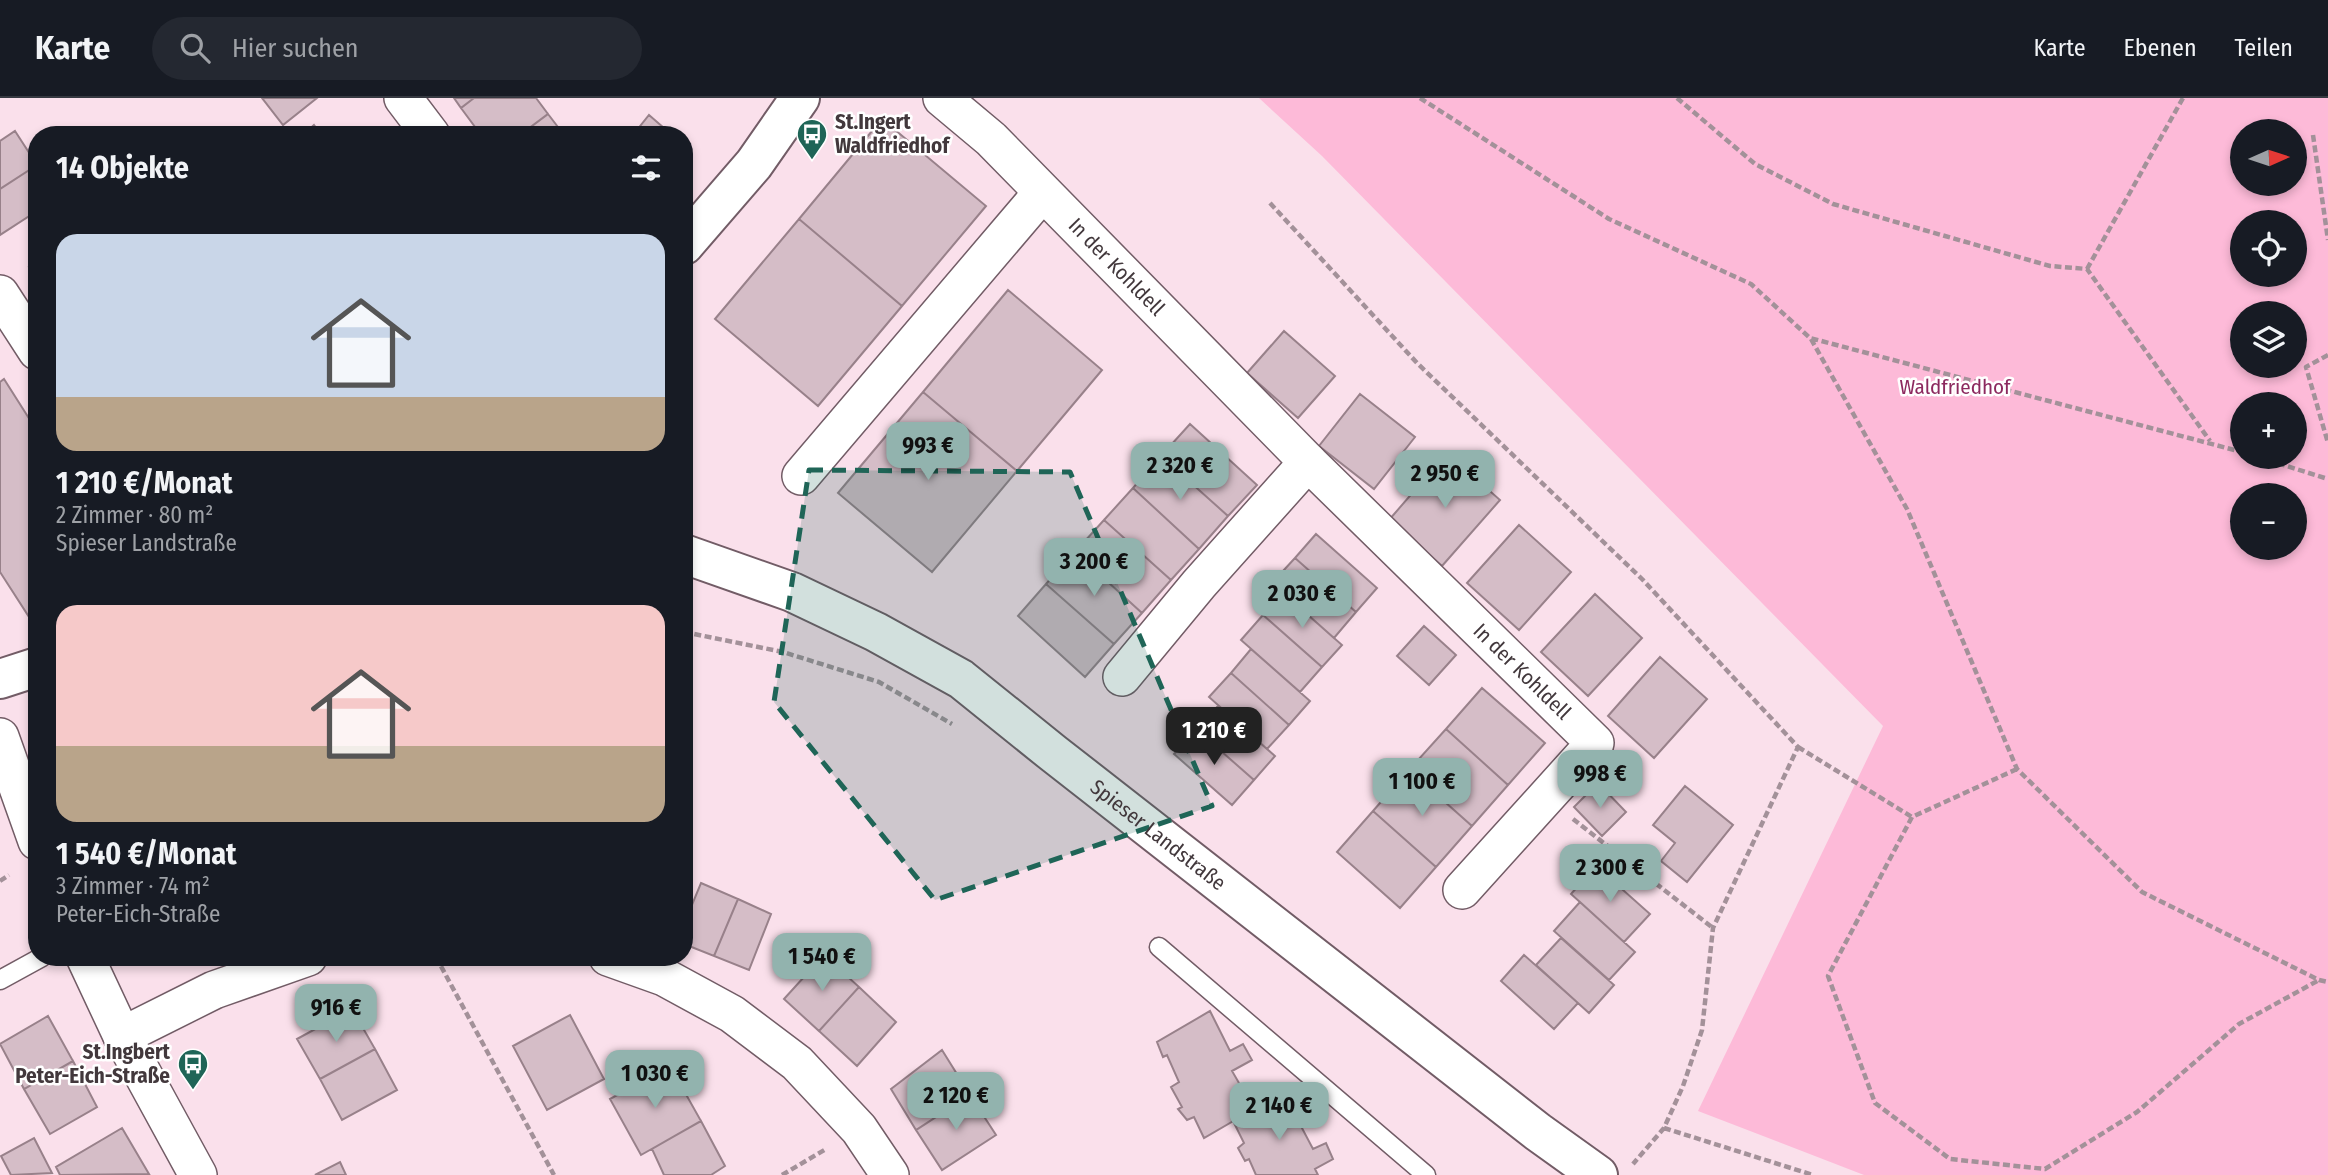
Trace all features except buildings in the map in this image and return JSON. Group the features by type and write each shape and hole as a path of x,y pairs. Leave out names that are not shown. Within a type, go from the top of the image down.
{"street":[{"path":"403,98 424,126"},
{"path":"693,235 754,164 800,98"},
{"name":"In der Kohldell","path":"942,98 991,139 1308,462 1595,743 1462,890"},
{"path":"801,476 1042,193"},
{"path":"0,294 28,337"},
{"path":"1122,677 1199,584 1308,462"},
{"name":"Spieser Landstraße","path":"693,557 792,592 876,632 961,679 1527,1123 1615,1170"},
{"path":"0,679 28,670"},
{"path":"0,737 28,816"},
{"path":"89,966 122,1037 198,1175"},
{"path":"122,1037 214,990 282,966"},
{"path":"633,966 664,977 732,1014 797,1063 859,1129 890,1175"}],"lane":[{"path":"1158,947 1426,1175"},
{"path":"0,980 28,965"}],"path":[{"path":"1420,98 1609,219 1751,284 1810,338 1907,509 2017,769 2142,892 2319,980 2328,982"},
{"path":"1677,98 1755,164 1833,204 2050,266 2087,269 2210,442"},
{"path":"2087,269 2183,98"},
{"path":"2313,135 2328,240"},
{"path":"1270,203 1417,363 1642,579 1798,747 1912,817"},
{"path":"1810,338 2230,448"},
{"path":"2328,355 2306,368 2328,443"},
{"path":"2296,469 2328,479"},
{"path":"1615,1170 1664,1128 1683,1086 1702,1030 1713,928 1798,747"},
{"path":"2017,769 1912,817 1828,976 1875,1103 1950,1159 2045,1169 2137,1112 2239,1024 2319,980"},
{"path":"1545,797 1713,928"},
{"path":"0,881 9,875"},
{"path":"441,966 554,1175"},
{"path":"1664,1128 1813,1175"},
{"path":"782,1175 859,1129"}],"highlighted area":[{"path":"809,470 1070,472 1212,806 935,900 774,702"}],"green space":[{"name":"Waldfriedhof","path":"1259,98 2328,98 2328,1175 1864,1175 1698,1111 1883,726 1322,156"}],"place":[{"name":"St.Ingert Waldfriedhof","path":"812,161"},
{"name":"St.Ingbert Peter-Eich-Straße","path":"193,1091"}]}
